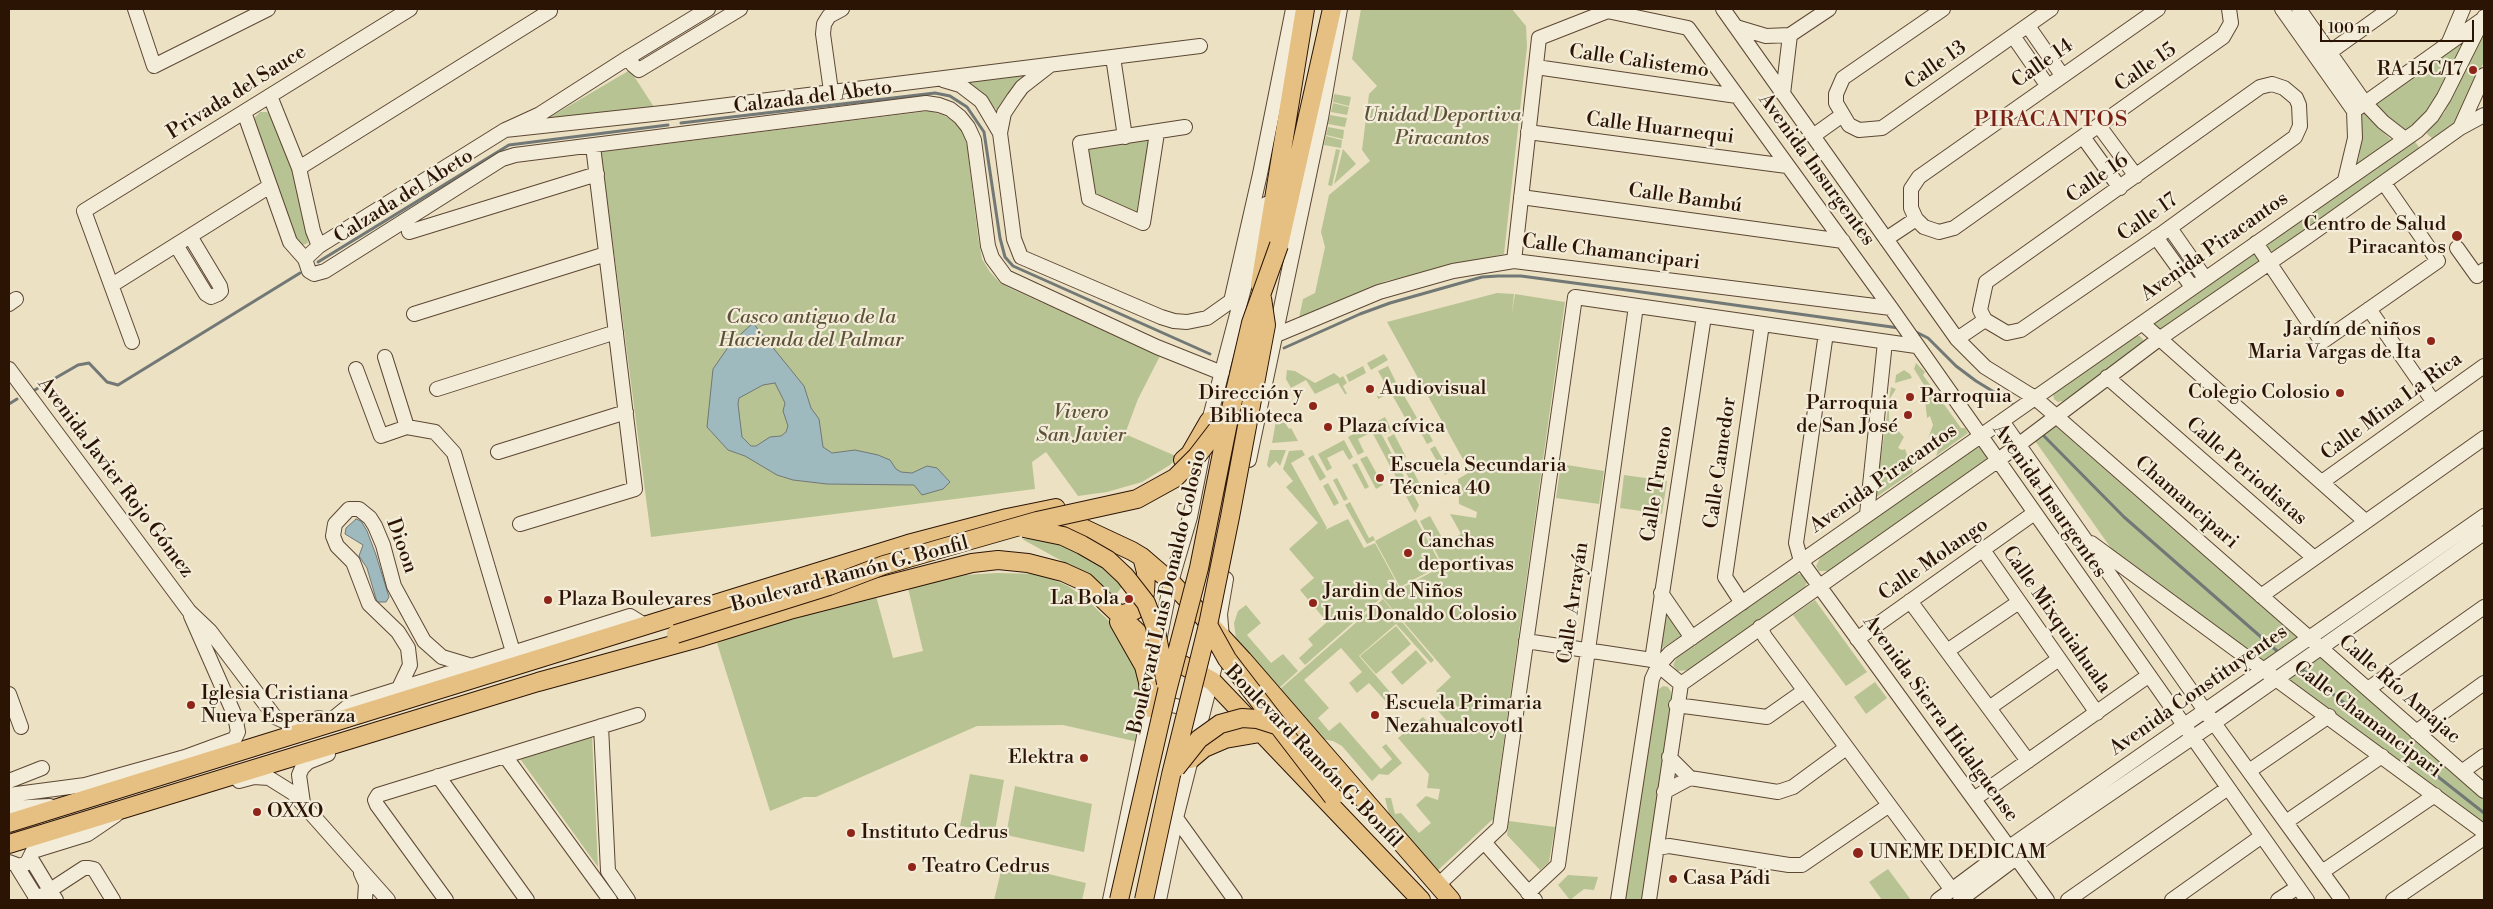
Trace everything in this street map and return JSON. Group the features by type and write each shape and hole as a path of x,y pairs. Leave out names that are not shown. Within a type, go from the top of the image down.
{"main road":[{"name":"Boulevard Luis Donaldo Colosio","path":"1144,900 1171,775 1208,625 1266,325 1252,284 1281,150 1305,9"},
{"name":"Boulevard Luis Donaldo Colosio","path":"1120,900 1167,691 1199,568 1230,413 1251,323 1279,245 1334,10"},
{"path":"646,626 636,635 636,642 640,648 649,651 676,634 941,548 1037,521 1137,499 1175,478 1197,456 1230,413"},
{"path":"1036,512 1106,499 1148,486 1169,474 1190,454 1210,421"},
{"name":"Boulevard Ramón G. Bonfil","path":"9,823 329,722 515,660 646,626 908,544 1036,512 1086,529 1142,557 1171,582 1243,660 1438,893 1451,900"},
{"path":"863,559 999,529 1022,528 1046,532 1076,542 1108,560 1126,576 1146,603 1155,626 1167,691"},
{"path":"1121,615 1135,610 1141,604 1145,593 1146,572 1142,557"},
{"name":"Boulevard Ramón G. Bonfil","path":"9,844 538,682 702,637 793,609 972,563 998,560 1028,563 1062,572 1084,582 1157,651 1212,681 1421,900"},
{"path":"1084,582 1114,615 1132,642 1144,666 1148,682 1150,708"},
{"path":"1208,625 1227,659 1363,838"},
{"path":"538,682 560,671 614,654 620,647 619,642 610,636"},
{"path":"1226,695 1224,683 1226,671 1229,666 1243,660"},
{"path":"1171,775 1200,739 1220,724 1242,718 1257,719 1287,729 1309,748 1438,893"},
{"path":"1191,759 1204,748 1225,739 1260,733"}],"street":[{"path":"135,9 154,66 268,9"},
{"name":"Privada del Sauce","path":"112,285 84,211 410,9"},
{"path":"299,168 550,11 548,9"},
{"path":"244,112 290,242 305,259 319,246 505,130 540,114 708,9"},
{"path":"629,57 633,65 639,70 740,9"},
{"path":"831,91 823,34 824,24 829,16 842,9"},
{"path":"1229,345 1231,301 1260,174 1293,9"},
{"name":"Avenida Insurgentes","path":"1723,9 1957,339 1985,367 2035,398"},
{"path":"1736,27 1766,36 1790,35 1828,9"},
{"path":"1813,136 1841,116 1836,103 1836,94 1844,78 1943,9"},
{"name":"Calle 13","path":"1841,116 1849,125 1859,130 1882,128 2051,9"},
{"name":"Calle 14","path":"1916,219 1911,208 1911,188 1919,177 2047,85 2158,9"},
{"name":"Calle 15","path":"1916,219 1924,227 1939,232 1954,228 2223,38 2231,23 2229,9"},
{"path":"2282,9 2354,111 2355,138 2352,158 2344,180"},
{"path":"2299,9 2365,103 2383,122 2405,139"},
{"path":"2330,52 2390,9"},
{"path":"2449,42 2463,9"},
{"path":"1158,900 1176,818 1222,638 1220,614 1234,536 1321,118 1334,10"},
{"path":"1514,261 1539,38 1610,10"},
{"name":"Avenida Insurgentes","path":"1610,10 1688,28 1894,312 2033,514 2307,900"},
{"path":"2354,111 2484,18"},
{"name":"Avenida Piracantos","path":"1617,899 1655,663 2344,180 2417,131 2432,116 2444,97 2484,18"},
{"path":"2028,26 2062,75"},
{"path":"1783,94 1790,35"},
{"path":"2013,36 2047,85"},
{"name":"Calzada del Abeto","path":"505,130 1200,46"},
{"path":"1113,57 1125,137"},
{"path":"1000,133 1004,113 1022,87 1050,65"},
{"name":"Calle Calistemo","path":"1536,67 1737,96"},
{"path":"2460,128 2484,75"},
{"name":"Calzada del Abeto","path":"935,78 960,85 981,102 1000,133 1014,239 1022,257 1174,321 1196,322 1206,318 1252,284"},
{"name":"Calle 16","path":"1985,320 1980,310 1986,282 2260,87 2272,84 2284,88 2296,98"},
{"path":"270,96 299,168 312,231 319,246"},
{"name":"Calle 17","path":"1985,320 2007,334 2021,330 2170,228 2295,137 2300,126 2301,114 2296,98"},
{"name":"Calzada del Abeto","path":"305,259 310,271 314,274 325,271 502,159 515,155 916,105 939,105 950,109 960,117 968,127 974,140 988,246 992,258 1006,277 1156,347 1222,373"},
{"path":"1650,900 1676,705 1681,684 1997,461 2159,339 2460,128 2484,115"},
{"path":"2099,126 2136,176"},
{"path":"1157,133 1143,223 1089,199 1080,143 1157,133 1185,127"},
{"path":"2417,131 2430,150"},
{"name":"Calle Huarnequi","path":"1528,132 1787,166"},
{"path":"2083,137 2120,188"},
{"path":"520,524 635,489 593,146"},
{"path":"409,232 597,174"},
{"path":"2256,243 2322,342 2438,261 2384,183"},
{"path":"132,342 112,285 270,186"},
{"name":"Calle Bambú","path":"1521,197 1842,241"},
{"path":"1886,239 1916,219"},
{"path":"2170,228 2206,278"},
{"path":"176,245 206,294 211,297 218,294 221,291 220,286 190,236"},
{"path":"2156,237 2192,288"},
{"path":"2457,248 2477,276 2484,270"},
{"path":"414,314 606,254"},
{"name":"Calle Chamancipari","path":"1276,335 1379,292 1453,271 1514,261 1894,312"},
{"path":"1110,900 1150,708 1157,651 1171,582 1190,517 1210,421 1229,345 1252,284"},
{"path":"1438,893 1500,827 1575,297 1885,342 1914,343"},
{"name":"Calle Arrayán","path":"1531,896 1558,864 1636,306"},
{"path":"2369,309 2433,401"},
{"name":"Calle Trueno","path":"1655,663 1661,593 1704,316"},
{"path":"1957,339 1985,320"},
{"path":"2142,323 2365,521"},
{"name":"Calle Camedor","path":"1742,603 1725,577 1762,324"},
{"path":"437,389 616,332"},
{"path":"1801,561 1796,543 1826,333"},
{"path":"1867,514 1885,342"},
{"path":"384,357 407,427"},
{"name":"Calle Mina La Rica","path":"2322,482 2484,366"},
{"name":"Avenida Javier Rojo Gómez","path":"9,369 188,611 210,631 275,717 291,723 307,722 319,718 329,722"},
{"path":"356,369 381,436 407,427 435,432 454,453 515,660"},
{"name":"Calle Periodistas","path":"2107,377 2313,557"},
{"name":"Chamancipari","path":"2035,398 2315,643"},
{"path":"498,452 626,412"},
{"name":"Avenida Insurgentes","path":"2002,421 2210,717 2342,900"},
{"path":"2261,596 2313,557 2484,438"},
{"name":"Dioon","path":"408,648 398,632 369,604 353,562 337,546 332,536 335,524 349,509 359,508 370,518 375,526 383,545 394,586 424,641 442,656 473,666"},
{"name":"Calle Molango","path":"1858,639 2033,514"},
{"name":"Avenida Constituyentes","path":"1938,900 1972,889 2012,853 2452,547 2484,516"},
{"path":"1190,517 1197,535 1209,543 1218,544 1234,536"},
{"name":"Avenida Constituyentes","path":"2452,547 2484,533"},
{"name":"Calle Chamancipari","path":"2081,535 2484,832"},
{"name":"Calle Mixquiahuala","path":"1982,550 2097,713"},
{"name":"Avenida Sierra Hidalguense","path":"1801,561 2047,900"},
{"path":"1661,593 1692,638"},
{"path":"1910,601 2028,761"},
{"path":"1947,651 2019,602"},
{"path":"383,617 388,618 398,615 404,606"},
{"path":"2368,689 2484,607"},
{"name":"Avenida Javier Rojo Gómez","path":"188,611 235,716 238,732 234,739"},
{"name":"Boulevard Ramón G. Bonfil","path":"329,722 351,704 473,666 515,660 630,616 646,626"},
{"path":"1760,627 1765,637 1888,806 1956,895"},
{"path":"399,688 410,665 408,648 424,641"},
{"path":"1526,641 1588,648 1655,663 1681,684"},
{"name":"Calle Río Amajac","path":"2315,643 2484,791"},
{"path":"1990,708 2059,658"},
{"path":"1974,799 2148,676"},
{"path":"2416,732 2484,683"},
{"path":"1676,705 1767,717 1804,691"},
{"path":"9,694 21,727"},
{"path":"1150,708 1171,705 1181,707 1189,711 1200,722"},
{"path":"446,900 375,800 378,795 638,716"},
{"path":"2250,771 2329,716"},
{"path":"601,726 607,865 608,871 616,885 628,900"},
{"path":"303,804 299,775 308,762 392,727"},
{"path":"208,760 232,745 234,739"},
{"path":"9,795 85,785 185,757 234,739"},
{"path":"1669,758 1690,778 1786,791 1846,748"},
{"path":"505,756 603,898 616,885"},
{"path":"2286,822 2382,756"},
{"path":"2463,771 2484,756"},
{"path":"9,781 42,768"},
{"path":"438,776 527,900"},
{"path":"186,791 212,788 254,778 269,778 282,784 303,804 384,895 365,900 366,884 360,870"},
{"path":"1664,792 1690,778"},
{"path":"2068,900 2228,788"},
{"path":"2322,872 2434,795"},
{"name":"Boulevard Ramón G. Bonfil","path":"9,808 66,805"},
{"path":"1658,848 1669,846 1789,865 1802,865 1888,806"},
{"name":"Boulevard Ramón G. Bonfil","path":"15,867 33,862 32,851 88,834 123,810"},
{"path":"1176,818 1235,900"},
{"path":"2172,900 2262,836"},
{"path":"2393,900 2484,838"},
{"path":"1484,842 1531,896"},
{"path":"33,862 53,895"},
{"path":"15,867 36,900 53,895 84,868 94,869 113,900"},
{"path":"2278,900 2298,887"}],"green space":[{"name":"Unidad Deportiva Piracantos","path":"1361,9 1512,9 1526,26 1527,47 1504,254 1386,281 1299,318 1303,299 1315,293 1325,247 1321,232 1329,195 1370,161 1362,150 1369,94 1377,86 1352,59"},
{"path":"2484,28 2484,62 2452,127 2433,139 2427,134 2428,129 2444,113"},
{"path":"2465,40 2443,88 2427,112 2409,130 2400,132 2371,101"},
{"path":"630,70 654,107 545,120"},
{"path":"1022,74 1022,77 1003,100 997,111 981,91 967,84 967,81"},
{"path":"1334,94 1351,97 1349,106 1333,102"},
{"path":"1333,103 1349,107 1347,115 1331,112"},
{"path":"2362,110 2392,141 2355,167 2359,158 2360,144 2357,112"},
{"name":"Casco antiguo de la Hacienda del Palmar","path":"929,111 943,115 953,121 963,132 967,145 982,259 990,272 1000,283 1014,290 1160,356 1138,399 1125,434 1178,457 1170,465 1142,482 1107,492 1078,496 1046,452 1032,462 1035,489 651,537 601,152"},
{"path":"260,112 267,112 273,117 296,178 308,243 301,246 295,240 255,123 255,117"},
{"path":"1330,115 1347,118 1345,127 1328,124"},
{"path":"1328,127 1344,130 1343,139 1326,135"},
{"path":"1326,136 1342,140 1341,148 1324,145"},
{"path":"1149,139 1136,214 1093,195 1087,147"},
{"path":"2415,142 2419,147 2416,152 2277,250 2272,251 2268,249 2268,244 2271,240 2410,143"},
{"path":"1336,149 1340,150 1332,186 1328,185"},
{"path":"1343,149 1356,164 1334,184"},
{"path":"2253,253 2259,257 2257,266 2159,331 2154,324 2157,320"},
{"path":"1497,293 1514,294 1512,313 1515,294 1565,302 1493,819 1436,872 1390,819 1385,798 1391,798 1395,814 1401,813 1419,833 1431,823 1416,805 1426,796 1438,800 1440,789 1427,788 1429,774 1398,738 1423,717 1436,731 1447,721 1431,703 1440,695 1436,691 1451,677 1382,597 1305,665 1299,658 1313,645 1308,639 1327,622 1300,590 1314,578 1289,549 1318,523 1286,487 1293,481 1283,469 1289,451 1302,450 1305,455 1291,463 1327,528 1325,530 1348,519 1364,548 1375,543 1400,589 1443,566 1420,521 1430,516 1445,543 1461,534 1450,514 1476,518 1477,512 1459,504 1458,479 1470,472 1387,322"},
{"path":"2135,336 2140,336 2144,341 2142,346 2063,401 2058,402 2054,399 2053,394 2056,390"},
{"path":"1384,354 1388,360 1371,370 1367,363"},
{"path":"1916,363 1925,372 1923,375 1961,428 1965,428 1968,433 1936,456 1938,450 1929,436 1933,425 1930,416 1927,418 1925,400 1929,401 1929,393 1914,369"},
{"path":"1363,366 1366,373 1349,382 1346,375"},
{"path":"1388,366 1396,382 1387,387 1378,371"},
{"path":"1287,370 1295,371 1315,383 1334,373 1340,378 1343,376 1347,383 1343,386 1347,394 1345,394 1338,383 1315,394 1306,380 1291,388 1286,379"},
{"path":"1904,370 1912,378 1895,383 1896,375"},
{"path":"1398,385 1417,418 1408,423 1391,393 1378,399 1377,396"},
{"path":"1891,387 1896,389 1889,400"},
{"path":"1889,401 1889,421 1904,437 1898,448 1905,449 1913,472 1875,498"},
{"path":"1385,417 1392,431 1385,435 1378,421"},
{"path":"1421,419 1433,441 1427,444 1415,422"},
{"path":"1276,421 1285,423 1289,429 1291,428 1298,441 1272,443"},
{"path":"1375,422 1419,505 1415,513 1372,432 1358,439 1364,452 1358,455 1348,437"},
{"path":"2053,424 2298,638 2264,662 2113,551 2033,438"},
{"path":"1394,434 1406,457 1399,461 1387,438"},
{"path":"1344,440 1353,457 1349,460 1343,450 1327,458 1332,468 1327,471 1318,454"},
{"path":"1435,446 1450,472 1445,475 1430,449"},
{"path":"1979,446 1988,460 1829,571 1819,571 1816,566 1821,556"},
{"path":"1270,450 1286,450 1280,466 1276,461 1269,468 1267,465"},
{"path":"1313,455 1326,477 1320,481 1308,458"},
{"path":"1367,456 1383,485 1376,489 1360,459"},
{"path":"1357,463 1369,487 1365,489 1352,465"},
{"path":"1561,464 1604,471 1599,504 1556,498"},
{"path":"1410,465 1424,492 1418,495 1404,469"},
{"path":"1624,475 1667,481 1662,514 1620,508"},
{"path":"1337,478 1348,499 1344,501 1333,480"},
{"path":"1328,483 1339,503 1334,506 1323,486"},
{"path":"1350,502 1369,538 1373,536 1375,540 1367,544 1345,505"},
{"name":"Canchas deportivas","path":"1416,519 1441,565 1400,587 1375,541"},
{"path":"1022,539 1046,539 1072,544 1126,582 1113,598 1071,566"},
{"path":"997,573 1041,574 1068,586 1084,597 1109,621 1127,647 1139,672 1145,722 1138,742 1063,725 977,726 816,797 804,797 770,811 717,643 754,629 769,618 876,596 893,658 923,651 908,588 964,575"},
{"path":"1795,573 1802,575 1807,582 1805,587 1690,670 1677,671 1673,665 1678,655"},
{"path":"1383,599 1434,660 1431,663 1396,624 1359,656 1396,699 1389,705 1369,683 1357,693 1349,683 1362,672 1341,648 1304,680 1329,708 1318,718 1329,731 1340,722 1381,769 1392,759 1382,747 1386,744 1402,763 1388,775 1379,774 1372,781 1342,746 1333,741 1322,739 1279,690"},
{"path":"1815,600 1867,672 1846,686 1793,615"},
{"path":"1246,605 1261,623 1247,635 1271,663 1283,654 1298,671 1278,689 1242,649 1236,639 1234,623 1238,611"},
{"path":"1665,608 1683,635 1659,650"},
{"path":"1396,626 1411,644 1376,674 1360,656"},
{"path":"1416,650 1427,663 1402,685 1391,672"},
{"path":"2318,653 2484,800 2484,825 2286,677"},
{"path":"1875,682 1887,698 1866,714 1854,697"},
{"path":"1663,686 1668,687 1671,692 1671,699 1643,900 1624,900 1655,692"},
{"path":"592,734 598,867 518,756"},
{"path":"970,774 1004,780 995,831 960,826"},
{"path":"1015,786 1092,804 1084,852 1006,835"},
{"path":"1509,821 1555,827 1549,862 1540,870 1507,835"},
{"path":"1003,863 1086,883 1082,900 994,900"},
{"path":"1888,869 1911,900 1882,900 1869,882"},
{"path":"1568,875 1598,877 1594,890 1584,889 1570,900 1558,885"}],"water":[{"path":"753,323 804,386 811,408 819,419 823,447 832,453 855,450 878,455 890,460 896,469 901,472 912,473 927,466 937,468 950,482 943,489 922,495 914,485 827,484 793,480 777,475 745,456 728,450 707,427 713,369 731,343","holes":["775,383 785,403 783,411 788,426 786,432 781,436 770,437 756,446 751,446 742,437 739,398 763,385"]},
{"path":"356,519 361,521 367,531 376,555 389,597 386,602 377,602 367,568 359,556 363,545 345,534 346,528"}],"waterway":[{"path":"681,123 935,93 950,96 967,107 984,132 1000,238 1005,257 1013,266 1210,354"},
{"path":"318,262 509,145 668,125"},
{"path":"33,391 78,365 89,363 107,382 118,385 300,273"},
{"path":"1284,348 1360,314 1390,303 1482,277 1498,276 1521,276 1899,328"},
{"path":"1912,330 1928,338 1956,366 1976,381 2012,403"},
{"path":"9,404 17,399"},
{"path":"2043,435 2124,517 2277,651"},
{"path":"2300,668 2484,813"}],"place":[{"name":"RA 15C/17","path":"2473,70"},
{"name":"Centro de Salud Piracantos","path":"2457,236"},
{"name":"Jardín de niños Maria Vargas de Ita","path":"2431,341"},
{"name":"Audiovisual","path":"1370,389"},
{"name":"Colegio Colosio","path":"2340,393"},
{"name":"Parroquia","path":"1910,397"},
{"name":"Dirección y Biblioteca","path":"1313,406"},
{"name":"Parroquia de San José","path":"1908,415"},
{"name":"Plaza cívica","path":"1328,427"},
{"name":"Escuela Secundaria Técnica 40","path":"1380,478"},
{"name":"Canchas deportivas","path":"1408,553"},
{"name":"La Bola","path":"1129,599"},
{"name":"Plaza Boulevares","path":"548,600"},
{"name":"Jardin de Niños Luis Donaldo Colosio","path":"1313,603"},
{"name":"Iglesia Cristiana Nueva Esperanza","path":"191,705"},
{"name":"Escuela Primaria Nezahualcoyotl","path":"1375,715"},
{"name":"Elektra","path":"1084,758"},
{"name":"OXXO","path":"257,812"},
{"name":"Instituto Cedrus","path":"851,833"},
{"name":"UNEME DEDICAM","path":"1858,853"},
{"name":"Teatro Cedrus","path":"912,867"},
{"name":"Casa Pádi","path":"1673,879"}],"district":[{"name":"PIRACANTOS","path":"2051,121"}],"park label":[{"name":"Vivero San Javier","path":"1081,424"}]}
